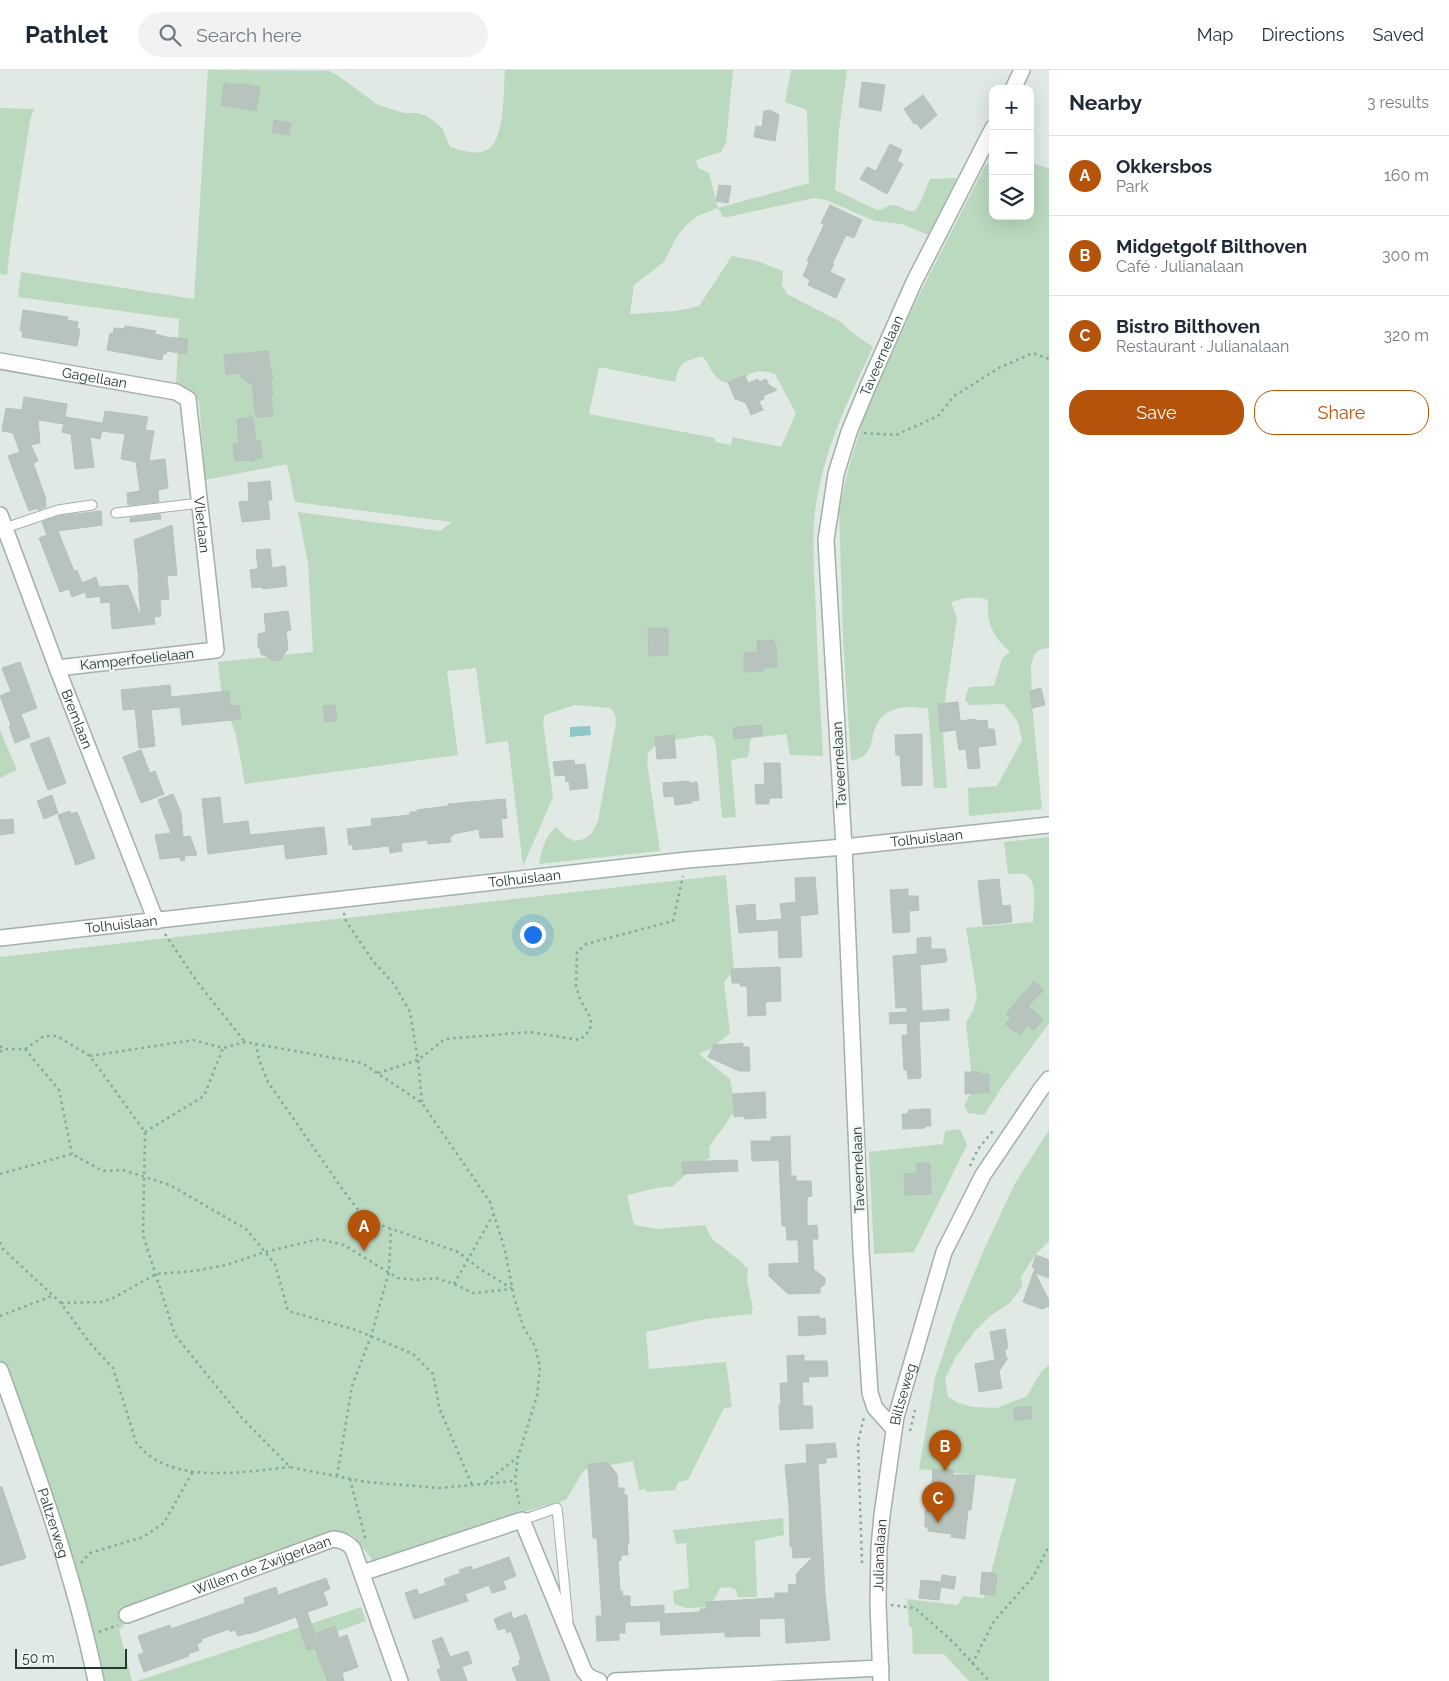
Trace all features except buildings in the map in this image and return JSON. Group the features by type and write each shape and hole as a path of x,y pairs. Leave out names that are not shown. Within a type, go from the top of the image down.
{"street":[{"path":"1015,85 1022,70"},
{"name":"Taveernelaan","path":"894,1429 875,1408 870,1393 861,1250 844,847 826,540 836,474 849,432 914,282 992,130"},
{"name":"Gagellaan","path":"0,361 176,392 188,399"},
{"name":"Vlierlaan","path":"188,399 216,650"},
{"name":"Bremlaan","path":"2,522 156,921"},
{"name":"Kamperfoelielaan","path":"57,668 216,650"},
{"name":"Tolhuislaan","path":"0,938 687,860 844,847 1049,825"},
{"name":"Biltseweg","path":"894,1429 944,1252 983,1175 1040,1089 1049,1080"},
{"name":"Paltzerweg","path":"0,1370 37,1471 71,1575 87,1635 96,1681"},
{"name":"Julianalaan","path":"881,1674 878,1603 881,1524 894,1429"},
{"path":"362,1573 522,1520 584,1671 589,1677 599,1681"},
{"name":"Willem de Zwijgerlaan","path":"127,1615 333,1540 340,1540 349,1545 353,1550 400,1681"},
{"path":"614,1681 881,1674"}],"lane":[{"path":"116,513 200,503"},
{"path":"2,522 92,505"},
{"path":"522,1520 557,1508 570,1634"}],"path":[{"path":"849,432 896,435 938,416 954,396 999,368 1033,353 1049,359"},
{"path":"378,1074 418,1060 445,1039 530,1032 580,1040 590,1030 591,1019 580,1000 576,986 578,952 586,944 674,921 687,860"},
{"path":"341,900 349,926 373,961 394,984 410,1012 418,1060 422,1103"},
{"path":"156,921 198,983 245,1042"},
{"path":"0,1046 4,1048 25,1049 44,1036 57,1036 90,1056 145,1132 144,1235 175,1335 242,1418 290,1467"},
{"path":"90,1056 193,1040 223,1048 245,1042 256,1043 362,1063 422,1103 490,1202 505,1250 512,1289 523,1326 535,1346 540,1368 537,1396 518,1457 515,1481 522,1520"},
{"path":"256,1043 259,1060 268,1082 366,1220 458,1252 480,1269 512,1289"},
{"path":"0,1052 4,1048"},
{"path":"145,1132 204,1096 223,1048"},
{"path":"25,1049 59,1090 72,1154"},
{"path":"0,1174 72,1154 103,1171 123,1170 170,1184 246,1229 275,1264 288,1311 356,1330 413,1354 433,1374 440,1410 472,1485"},
{"path":"454,1284 494,1214"},
{"path":"337,1476 352,1386 371,1336 389,1272 391,1229"},
{"path":"61,1303 101,1302 156,1274 194,1271 226,1265 265,1252 319,1239 344,1245 398,1278 416,1280 436,1278 473,1293 512,1289"},
{"path":"0,1242 4,1249 61,1303 88,1342 113,1368 136,1442 142,1450 167,1465 193,1471 220,1474 290,1467 366,1482 439,1488 515,1481"},
{"path":"0,1316 53,1296"},
{"path":"862,1565 858,1442 870,1393"},
{"name":"Biltseweg","path":"894,1429 910,1431 917,1403"},
{"path":"485,1483 518,1457"},
{"path":"71,1575 90,1553 143,1536 164,1523 193,1471"},
{"path":"350,1479 367,1544"},
{"path":"972,1664 994,1620 1034,1576 1049,1546"},
{"path":"878,1603 915,1608 953,1642 989,1681"},
{"path":"87,1635 129,1621 127,1615"}],"green space":[{"path":"208,70 329,71 378,105 404,113 417,113 427,116 442,128 450,147 468,152 476,152 485,151 492,146 497,138 502,115 505,70 733,70 726,143 721,152 696,161 698,168 709,173 718,208 698,216 686,225 676,238 664,262 634,285 630,314 676,311 699,306 732,256 757,261 783,271 782,285 787,294 841,322 850,331 873,347 837,428 818,490 815,512 814,562 823,756 790,755 786,734 751,738 748,757 731,760 736,817 722,818 714,738 707,735 667,741 655,745 648,754 647,762 660,851 539,864 546,840 556,827 567,838 575,841 584,839 592,833 598,821 616,723 615,714 610,708 575,705 545,715 543,722 553,797 523,866 508,741 486,744 476,668 447,671 458,755 245,784 236,735 222,697 218,662 313,652 308,563 298,512 440,531 452,522 295,502 287,464 205,480 199,402 194,395 176,389 179,319 18,297 21,272 194,299","holes":["702,356 713,373 724,382 734,382 758,371 775,374 796,413 781,447 732,437 731,445 715,442 715,438 589,414 599,367 675,382 680,366"]},
{"path":"791,70 847,70 839,130 835,190 877,210 892,205 915,211 930,179 957,178 928,235 902,224 875,221 826,200 814,198 723,217 718,208 809,183 807,110 785,102"},
{"path":"0,108 34,109 30,121 7,275 0,274"},
{"path":"989,163 989,220 1034,220 1034,164 1049,168 1049,648 1041,649 1034,655 1031,665 1032,704 1042,809 969,816 968,788 997,786 1022,740 1018,722 1004,704 970,705 965,701 970,687 994,686 1002,659 1010,651 999,641 992,629 988,615 988,600 974,597 951,602 957,618 942,721 947,788 934,788 928,708 903,707 881,717 867,752 861,758 851,760 843,639 839,508 865,414 918,297 986,164"},
{"path":"0,730 17,770 0,778"},
{"path":"1049,837 1049,1023 984,1115 968,1113 964,1105 973,1088 966,1023 974,1009 977,995 966,928 1033,922 1034,895 1032,882 1024,874 1008,874 1004,842"},
{"path":"726,875 734,970 724,982 730,1033 712,1048 699,1054 730,1079 736,1109 709,1147 710,1158 696,1165 673,1186 627,1195 634,1225 658,1229 705,1225 712,1239 744,1264 745,1267 748,1267 747,1281 753,1309 752,1314 706,1319 646,1332 649,1369 726,1362 732,1407 724,1408 688,1480 678,1482 675,1490 646,1492 646,1489 639,1490 633,1461 584,1470 566,1500 374,1562 353,1535 336,1533 122,1619 124,1626 119,1629 132,1681 103,1681 42,1472 0,1361 0,957"},
{"path":"960,1129 967,1145 914,1252 874,1254 869,1152 943,1144 945,1131"},
{"path":"1049,1130 1049,1241 1036,1254 1021,1277 1022,1287 1010,1303 990,1316 975,1331 955,1358 945,1379 948,1397 958,1403 973,1407 997,1408 1027,1396 1041,1372 1049,1365 1049,1681 969,1681 944,1654 913,1654 912,1628 909,1626 907,1599 958,1605 963,1596 984,1598 1016,1479 919,1469 935,1378 954,1321 1014,1185"},
{"path":"783,1518 784,1535 755,1541 757,1597 738,1597 736,1590 729,1587 720,1588 710,1607 686,1608 674,1604 673,1591 689,1588 686,1543 676,1544 673,1530"},
{"path":"361,1607 366,1621 313,1640 326,1681 137,1681"}],"water":[{"path":"590,726 591,735 570,737 570,727"}],"place":[{"name":"Okkersbos","path":"364,1251"},
{"name":"Midgetgolf Bilthoven","path":"945,1471"},
{"name":"Bistro Bilthoven","path":"938,1523"}]}
